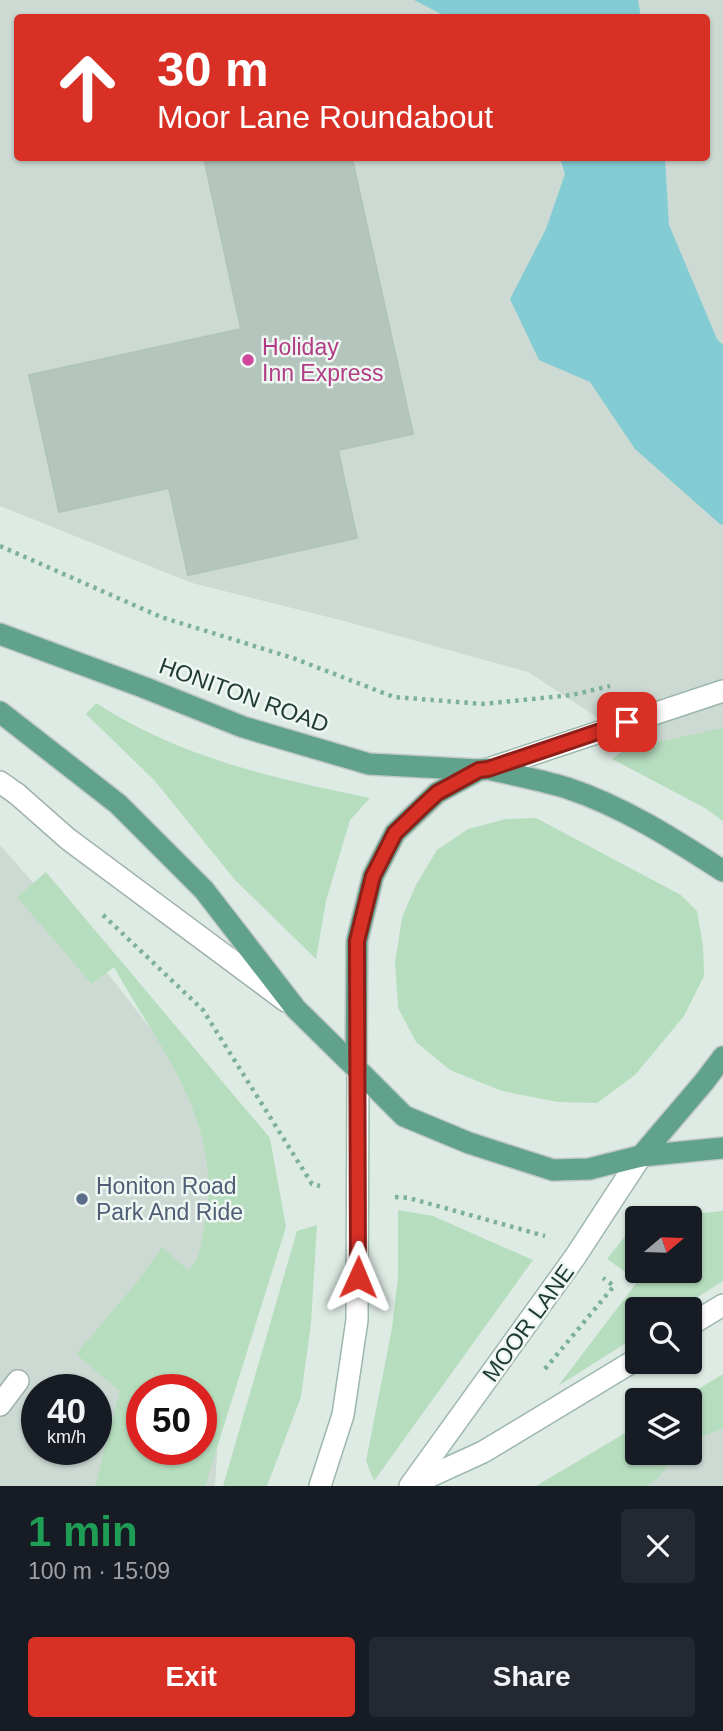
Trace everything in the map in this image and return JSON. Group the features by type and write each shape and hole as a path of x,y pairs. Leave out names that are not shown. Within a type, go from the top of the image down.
{"main road":[{"name":"HONITON ROAD","path":"0,634 243,727 369,764 484,769 567,788 612,807 682,844 723,871"},
{"path":"320,1486 343,1415 358,1320 357,941 373,876 395,833 437,793 484,769 723,691"},
{"path":"0,712 118,804 204,890 296,1009 404,1116 469,1143 554,1170 590,1169 641,1156 723,1149"},
{"path":"6,789 68,839 296,1009"},
{"path":"641,1156 723,1057"},
{"name":"MOOR LANE","path":"411,1486 575,1257 641,1156"},
{"path":"702,1318 723,1305"},
{"path":"411,1486 483,1452 625,1366"},
{"path":"0,1405 18,1381"}],"path":[{"path":"0,546 161,617 293,658 394,697 483,704 572,695 611,686"},
{"path":"97,909 203,1010 312,1184 358,1194 409,1198 545,1236 614,1286 541,1375"}],"shaded area":[{"path":"0,0 723,0 723,799 528,672 344,621 192,583 0,506"},
{"name":"Honiton Road Park And Ride","path":"0,845 67,921 233,1135 227,1301 217,1455 217,1374 126,1374 126,1465 216,1465 215,1486 0,1486"},
{"path":"723,1429 723,1486 648,1486 668,1465 702,1465 702,1437"}],"green space":[{"path":"96,703 161,738 228,764 370,798 350,820 326,901 316,959 235,880 155,781 86,714"},
{"path":"723,728 723,821 705,808 612,759 626,749"},
{"path":"536,818 681,895 697,911 703,946 704,976 684,1016 635,1075 597,1103 558,1102 502,1091 450,1070 416,1042 398,1008 395,962 402,918 416,885 437,850 468,829 506,819"},
{"path":"46,872 270,1138 286,1227 217,1448 217,1374 126,1374 126,1465 212,1465 205,1486 95,1486 101,1465 112,1465 112,1421 120,1391 112,1384 112,1374 100,1374 76,1354 138,1281 162,1247 189,1271 200,1250 208,1190 206,1155 197,1121 168,1059 114,967 92,984 17,897"},
{"path":"398,1210 433,1216 533,1260 374,1481 366,1461 392,1328 398,1277"},
{"path":"723,1211 723,1281 698,1297 626,1297 636,1283 702,1283 702,1213"},
{"path":"317,1225 311,1323 301,1397 267,1486 223,1486 297,1231"},
{"path":"625,1236 625,1272 607,1259"},
{"path":"625,1298 625,1344 558,1386"},
{"path":"723,1374 723,1429 702,1437 702,1388 700,1388"},
{"path":"625,1433 625,1465 668,1465 648,1486 536,1486"}],"water":[{"path":"414,0 638,0 640,14 441,14"},
{"path":"561,161 665,161 669,225 717,339 723,345 721,525 635,449 590,382 539,360 510,299 546,229 565,174"}],"building":[{"name":"Holiday Inn Express","path":"205,161 353,161 413,434 338,450 357,538 188,575 169,488 59,512 29,375 241,329"}],"place":[{"name":"Holiday Inn Express","path":"248,360"},
{"name":"Honiton Road Park And Ride","path":"82,1199"}],"route":[{"path":"358,1277 357,941 373,876 395,833 437,793 479,770 627,722"}]}
